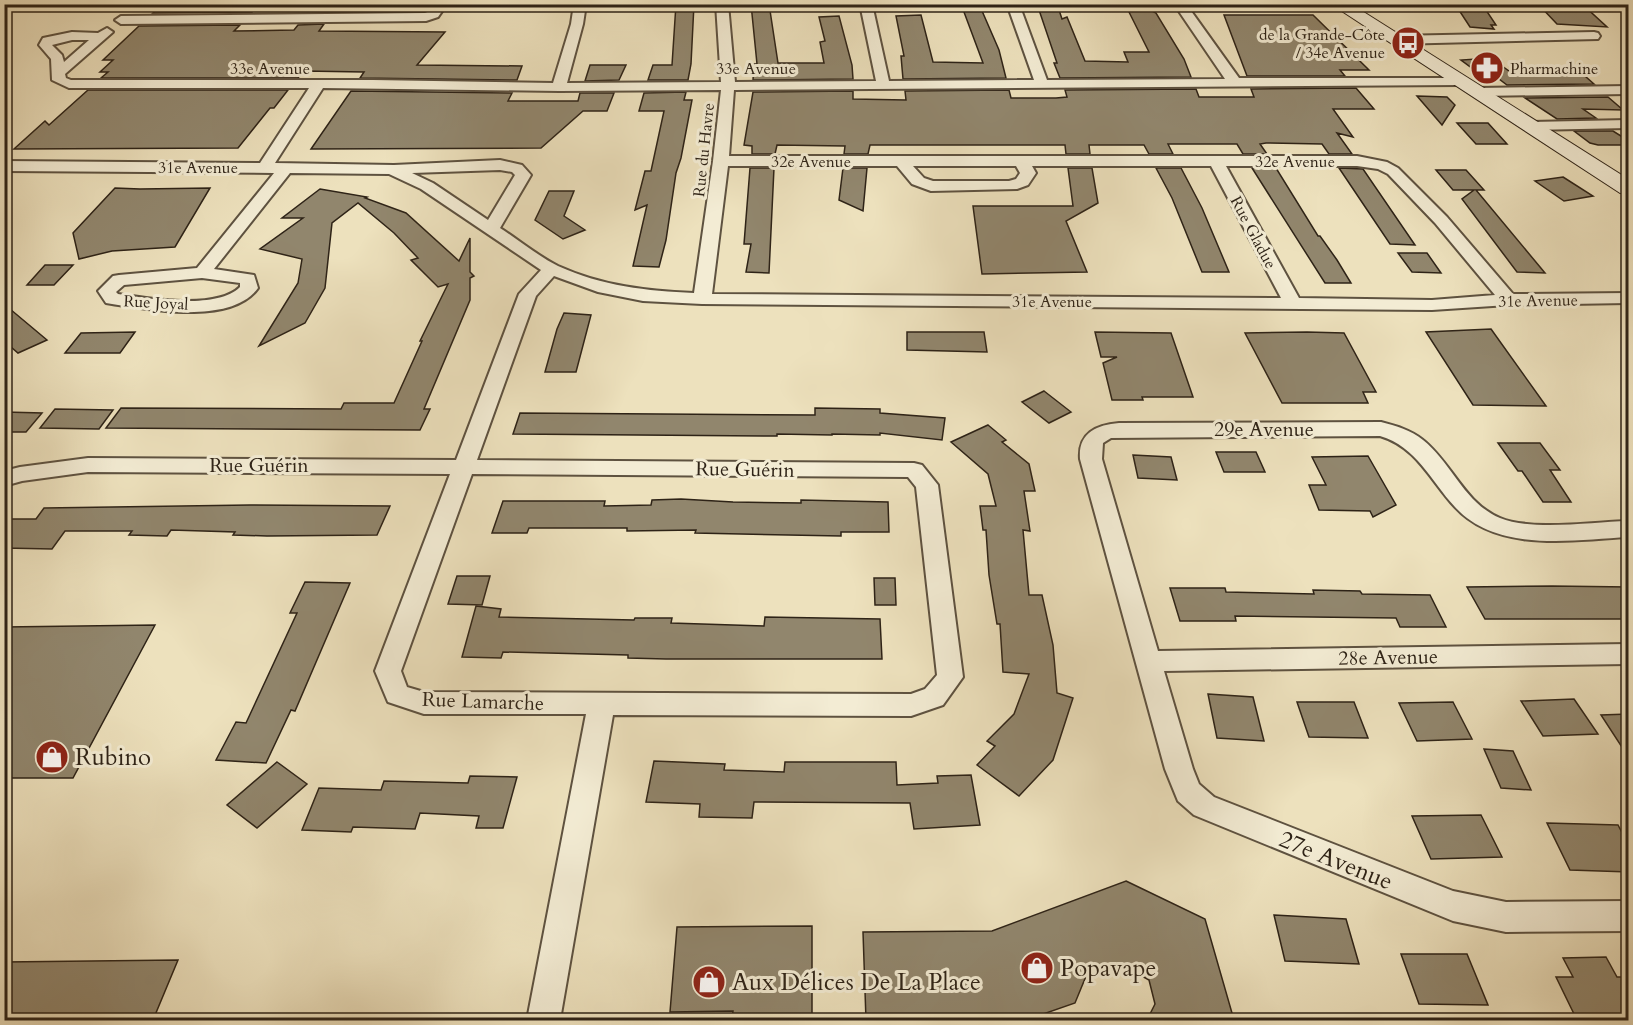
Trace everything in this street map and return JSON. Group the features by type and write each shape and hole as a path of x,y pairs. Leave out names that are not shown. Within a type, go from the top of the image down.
{"main road":[{"path":"1339,4 1629,188"}],"street":[{"path":"57,74 138,4"},
{"path":"279,18 291,4"},
{"path":"121,20 426,17 434,14 441,4"},
{"path":"559,87 578,24 580,4"},
{"name":"Rue du Havre","path":"702,299 721,161 728,85 722,4"},
{"path":"866,4 883,84"},
{"path":"1013,4 1042,84"},
{"path":"1180,4 1235,83"},
{"path":"57,74 57,58 45,45 47,41 72,36 102,37"},
{"path":"1395,40 1594,36"},
{"name":"33e Avenue","path":"57,74 59,80 69,84 559,87 1460,81"},
{"path":"265,167 318,85"},
{"path":"1477,92 1629,90"},
{"path":"1531,126 1629,124"},
{"path":"901,161 918,181 931,186 1011,186 1022,182 1028,173 1022,160"},
{"name":"32e Avenue","path":"721,161 1357,161 1393,171 1441,220 1508,300"},
{"name":"Rue Gladue","path":"1216,161 1292,302"},
{"name":"31e Avenue","path":"4,166 392,169 500,165 517,168 523,175 491,229"},
{"name":"Rue Joyal","path":"202,273 248,279 249,288 236,300 219,305 129,302 112,299 107,291 120,280 202,273 286,167"},
{"name":"31e Avenue","path":"392,169 427,186 551,269 604,288 643,296 702,299 1292,302 1432,305 1508,300 1629,298"},
{"name":"Rue Lamarche","path":"551,269 528,294 388,671 397,694 424,703 601,705"},
{"name":"29e Avenue","path":"1147,661 1091,459 1092,440 1101,432 1129,429 1389,430 1400,433 1414,442 1470,507 1488,522 1522,530 1629,529"},
{"name":"Rue Guérin","path":"4,479 20,474 88,465 464,466 915,470 927,485 950,677 934,697 911,705 601,705"},
{"name":"28e Avenue","path":"1147,661 1629,654"},
{"name":"27e Avenue","path":"1147,661 1183,782 1194,799 1204,806 1436,900 1473,912 1506,918 1629,916"},
{"path":"543,1020 601,705"}],"building":[{"path":"163,4 260,4 252,12 153,13"},
{"path":"676,4 694,4 688,80 648,80 653,65 672,65"},
{"path":"751,4 769,4 778,63 824,63 820,42 825,41 819,17 839,16 852,65 853,79 753,80 754,64 757,64"},
{"path":"961,4 979,4 999,50 1006,78 903,79 901,56 904,56 896,16 921,15 933,62 983,63"},
{"path":"1037,4 1057,4 1062,19 1067,17 1085,61 1128,62 1124,52 1149,52 1125,4 1139,4 1156,13 1184,59 1191,77 1060,78"},
{"path":"1455,4 1482,4 1496,25 1491,25 1494,29 1470,27"},
{"path":"1538,4 1582,4 1607,27 1557,24"},
{"path":"1224,15 1313,15 1369,70 1340,70 1345,76 1247,76"},
{"path":"324,24 319,31 445,32 417,65 522,66 517,80 360,78 364,72 303,71 298,78 101,78 108,72 100,72 113,60 103,60 139,26 240,25 234,31 294,30 298,25"},
{"path":"1491,58 1509,71 1577,69 1594,84 1507,85 1499,79 1488,80 1461,60"},
{"path":"590,65 626,65 619,80 585,81"},
{"path":"1356,88 1374,109 1333,109 1353,137 1337,133 1352,154 1329,154 1322,144 1266,143 1260,144 1267,154 1243,154 1237,144 1168,144 1173,154 1149,154 1144,145 1089,145 1090,154 1066,154 1065,145 870,145 868,154 844,154 845,146 777,145 775,154 752,154 752,146 744,145 753,92 853,91 853,99 906,100 905,91 1009,90 1011,98 1056,98 1067,97 1065,90 1196,89 1199,97 1254,97 1251,89"},
{"path":"88,90 288,90 274,108 270,108 238,148 14,149 45,121 49,125"},
{"path":"351,91 512,93 508,101 578,101 580,93 614,93 607,111 583,111 541,148 311,149"},
{"path":"686,92 684,100 692,100 659,267 633,266 647,205 635,210 645,171 651,171 664,111 639,111 644,93"},
{"path":"1417,96 1447,97 1455,105 1442,125"},
{"path":"1608,97 1623,110 1583,109 1596,118 1557,119 1525,98"},
{"path":"1457,123 1488,123 1507,144 1476,144"},
{"path":"1574,131 1613,131 1629,141 1629,145 1590,143"},
{"path":"750,168 774,168 769,273 746,272 751,244 744,244"},
{"path":"843,168 867,168 863,211 839,200"},
{"path":"1068,168 1092,168 1098,203 1066,221 1087,272 982,274 973,206 1073,206"},
{"path":"1156,168 1181,168 1202,208 1229,272 1202,272 1172,198"},
{"path":"1252,168 1276,168 1318,236 1351,283 1325,283"},
{"path":"1339,168 1363,169 1415,245 1390,244"},
{"path":"1436,170 1466,170 1484,190 1476,190 1545,273 1517,272 1462,199 1474,190 1453,190"},
{"path":"1563,177 1593,196 1564,201 1535,181"},
{"path":"115,188 210,188 175,247 112,251 79,259 73,233"},
{"path":"320,189 367,197 365,198 406,213 459,261 470,238 470,272 474,276 470,278 470,300 424,409 430,409 420,430 106,428 121,408 341,409 344,403 394,403 422,341 420,341 448,284 438,287 411,260 418,258 394,233 358,203 332,223 325,288 305,323 259,346 298,283 302,259 260,249 303,218 282,218"},
{"path":"549,191 574,191 564,216 585,230 563,239 535,220"},
{"path":"1398,253 1427,253 1441,273 1412,272"},
{"path":"45,265 73,265 54,285 27,285"},
{"path":"4,304 47,340 18,353 4,341"},
{"path":"564,313 591,315 576,372 545,372 557,329"},
{"path":"1491,329 1546,406 1473,405 1426,332"},
{"path":"135,332 120,353 65,353 81,333"},
{"path":"907,332 984,332 987,352 907,350"},
{"path":"1095,332 1171,333 1193,397 1142,397 1143,400 1112,400 1103,363 1117,357 1101,357"},
{"path":"1245,333 1344,333 1376,392 1363,392 1368,403 1282,403"},
{"path":"1044,391 1071,412 1049,423 1022,402"},
{"path":"815,408 880,409 880,413 945,418 942,440 880,433 880,435 777,434 777,436 513,434 520,413 815,415"},
{"path":"55,409 113,410 99,429 40,428"},
{"path":"4,412 42,413 26,432 4,432"},
{"path":"988,425 1006,440 1002,442 1029,464 1035,491 1024,491 1030,531 1023,530 1029,595 1042,595 1053,645 1057,693 1073,698 1053,760 1019,796 977,765 995,746 987,741 1014,714 1029,674 1003,672 1000,624 997,624 989,575 986,530 983,530 980,506 996,506 988,474 951,442"},
{"path":"1498,443 1540,443 1560,470 1550,470 1571,502 1543,502 1522,471 1518,471"},
{"path":"1216,452 1256,452 1265,472 1224,472"},
{"path":"1133,455 1171,457 1177,480 1138,478"},
{"path":"1368,456 1396,505 1373,517 1370,511 1319,510 1309,485 1326,485 1312,457"},
{"path":"652,500 801,503 801,500 888,502 889,532 841,532 841,536 695,533 696,530 627,531 627,528 529,528 527,533 492,533 503,501 605,501 604,506 651,505"},
{"path":"250,505 390,506 377,535 267,536 233,535 235,532 171,530 167,536 129,535 132,531 65,531 52,549 4,548 4,519 36,519 44,508"},
{"path":"457,576 490,576 482,605 448,604"},
{"path":"874,578 895,578 896,605 875,605"},
{"path":"305,582 350,583 295,711 291,710 266,763 216,760 236,722 246,723 297,613 290,613"},
{"path":"1467,587 1629,587 1629,619 1485,619"},
{"path":"1170,588 1225,588 1226,592 1314,594 1313,590 1360,591 1362,594 1430,595 1446,627 1400,627 1396,618 1235,616 1236,621 1180,621"},
{"path":"476,606 501,609 499,617 634,620 635,618 672,618 671,623 764,626 765,617 880,619 882,659 666,659 628,658 628,655 503,652 501,658 462,657"},
{"path":"155,625 73,778 4,778 4,627"},
{"path":"1208,694 1253,697 1264,741 1217,738"},
{"path":"1574,699 1598,734 1543,736 1521,701"},
{"path":"1297,702 1354,702 1368,738 1309,737"},
{"path":"1453,702 1472,739 1417,741 1399,703"},
{"path":"1629,714 1629,758 1601,715"},
{"path":"1484,749 1513,751 1531,790 1501,788"},
{"path":"654,761 725,764 724,770 784,772 785,762 896,762 897,785 938,783 937,776 971,775 980,825 914,829 910,803 754,802 752,818 699,817 700,804 646,802"},
{"path":"277,762 307,784 257,828 227,805"},
{"path":"470,776 517,777 503,828 476,828 479,816 420,813 415,829 353,827 351,832 302,830 319,788 381,790 384,781 468,783"},
{"path":"1481,815 1502,857 1431,859 1412,816"},
{"path":"1547,823 1618,825 1629,846 1629,872 1570,870"},
{"path":"1126,881 1205,919 1234,1020 1147,1020 1155,1004 1149,980 1119,963 1089,969 1075,1003 1026,1020 866,1020 863,932 992,931"},
{"path":"1274,915 1346,919 1359,964 1285,961"},
{"path":"812,926 812,1020 732,1020 733,1011 670,1012 677,927"},
{"path":"1401,954 1467,954 1488,1005 1419,1004"},
{"path":"1606,957 1617,977 1629,977 1629,1017 1576,1018 1556,977 1573,977 1563,958"},
{"path":"178,960 153,1020 4,1020 4,962"}],"place":[{"name":"de la Grande-Côte / 34e Avenue","path":"1408,43"},
{"name":"Pharmachine","path":"1487,68"},
{"name":"Rubino","path":"52,757"},
{"name":"Popavape","path":"1037,968"},
{"name":"Aux Délices De La Place","path":"709,982"}]}
